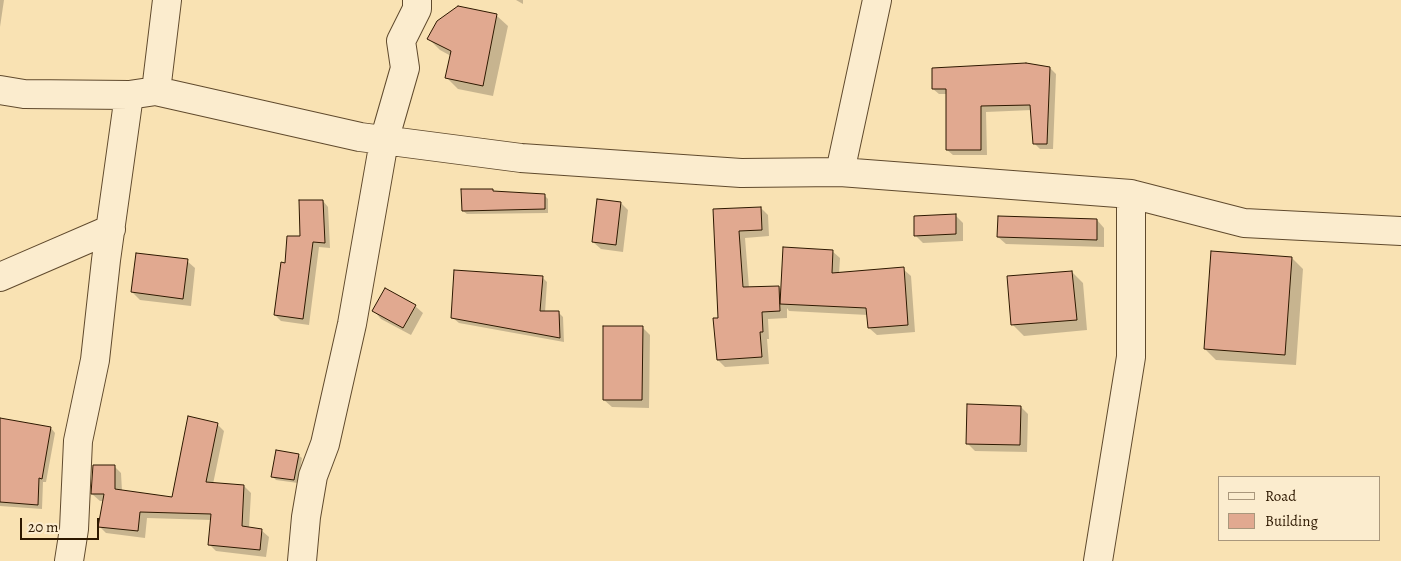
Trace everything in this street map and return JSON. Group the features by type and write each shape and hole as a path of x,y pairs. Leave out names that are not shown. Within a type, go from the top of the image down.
{"street":[{"path":"156,91 167,0"},
{"path":"302,561 306,516 313,476 325,444 352,324 384,141 405,68 401,41 417,9 417,0"},
{"path":"840,172 877,0"},
{"path":"0,90 24,94 129,95 156,91 384,141 521,158 741,173 840,172 1131,194 1244,223 1401,231"},
{"path":"68,561 74,530 78,441 95,360 96,334 129,95"},
{"path":"1098,561 1131,357 1131,194"},
{"path":"0,277 111,229"}],"building":[{"path":"458,6 497,14 483,86 445,78 451,51 427,39 437,21"},
{"path":"1026,63 1050,67 1047,144 1033,144 1030,105 981,106 981,150 946,150 946,89 932,89 932,68"},
{"path":"461,189 493,189 493,191 545,194 545,209 462,211"},
{"path":"597,199 621,202 616,245 592,242"},
{"path":"299,200 323,200 325,243 313,242 303,319 274,315 281,262 285,263 287,236 300,236"},
{"path":"761,207 762,230 739,231 743,287 779,286 780,311 762,312 763,332 760,332 762,357 717,360 713,318 718,318 713,209"},
{"path":"956,214 956,234 914,236 914,216"},
{"path":"998,216 1097,219 1097,240 997,237"},
{"path":"783,247 833,250 832,273 904,267 908,325 868,328 866,308 780,304"},
{"path":"1211,251 1292,257 1285,355 1204,349"},
{"path":"136,253 188,259 183,299 131,292"},
{"path":"454,270 543,276 540,311 559,311 560,338 451,318"},
{"path":"1072,271 1077,320 1011,325 1007,276"},
{"path":"385,288 416,305 403,328 372,311"},
{"path":"603,326 643,326 642,400 603,400"},
{"path":"967,404 1021,406 1020,445 966,444"},
{"path":"188,416 218,423 206,482 244,485 242,526 262,529 260,550 208,545 211,514 140,512 138,531 98,527 104,494 91,494 93,465 115,465 115,489 172,497"},
{"path":"0,418 51,427 42,479 39,478 38,505 0,502"},
{"path":"276,450 299,454 294,480 271,477"}]}
